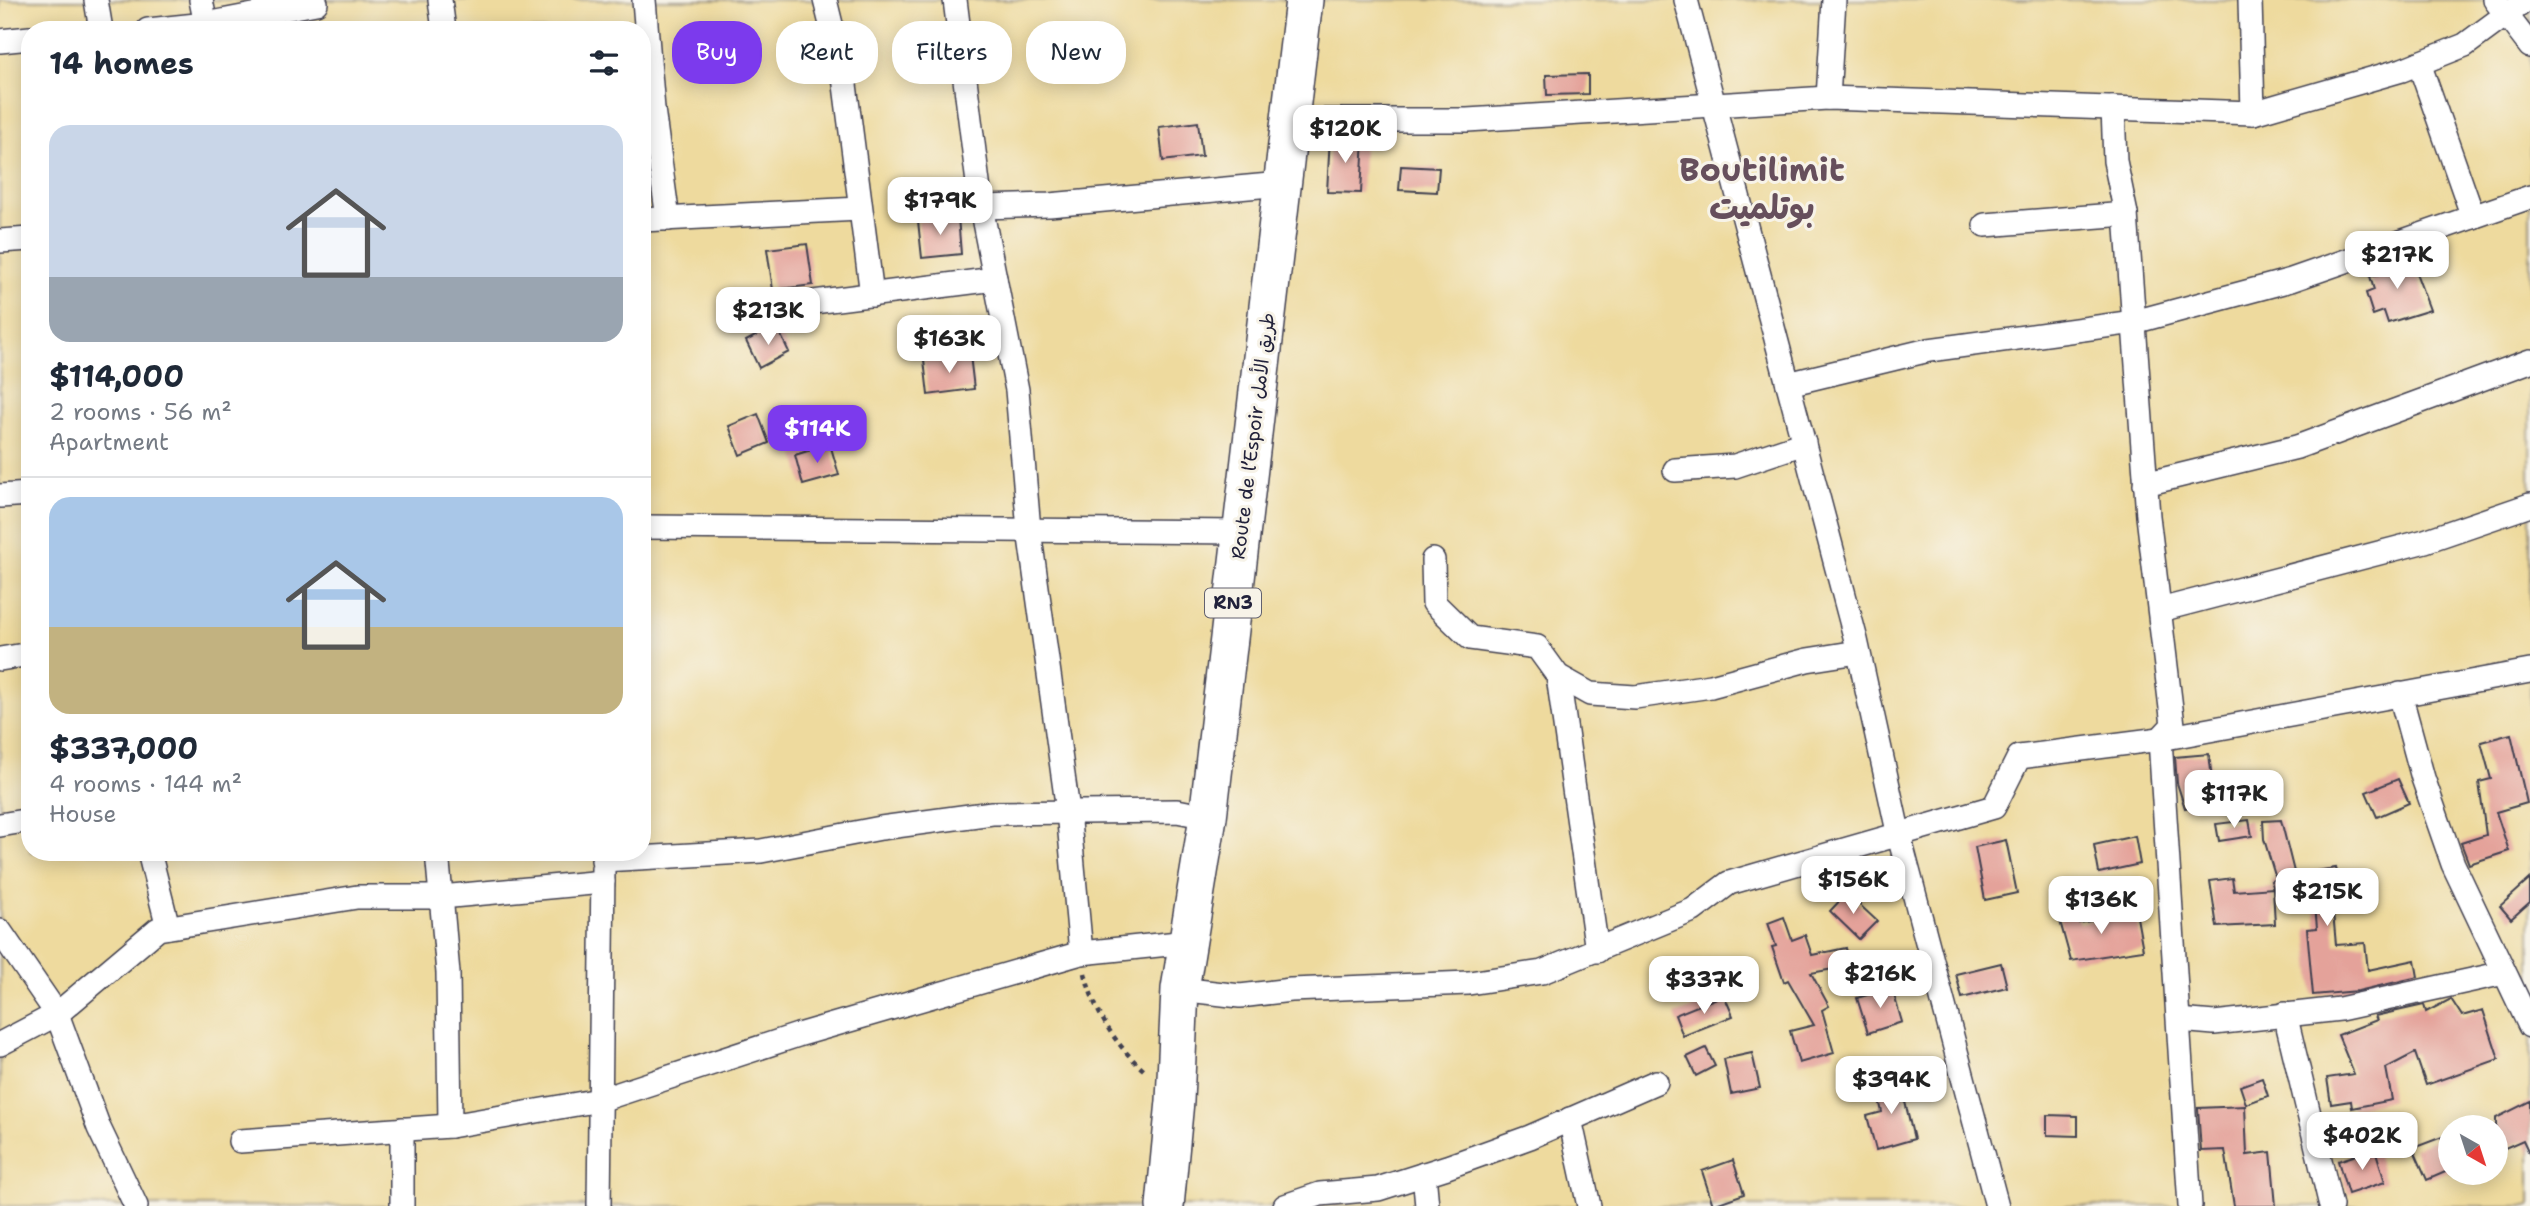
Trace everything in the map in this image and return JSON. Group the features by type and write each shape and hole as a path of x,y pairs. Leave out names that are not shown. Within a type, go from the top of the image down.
{"highway":[{"name":"Route de l’Espoir طريق الأمل","path":"1166,1206 1175,1101 1180,989 1208,817 1304,0"}],"street":[{"path":"96,0 100,21"},
{"path":"201,0 205,21"},
{"path":"440,0 443,21"},
{"path":"643,0 645,21"},
{"path":"825,0 844,77 872,295"},
{"path":"955,0 960,62 981,206 1017,390 1029,530 1068,811 1081,953"},
{"path":"1686,0 1858,652 1899,836 1997,1206"},
{"path":"1828,98 1834,0"},
{"path":"2249,0 2253,113"},
{"path":"1290,120 1467,120 1828,98 2253,113 2418,63 2465,45 2500,7 2526,0"},
{"path":"234,21 316,3"},
{"path":"2500,7 2530,46"},
{"path":"0,41 21,39"},
{"path":"2418,63 2473,217"},
{"path":"651,86 668,219"},
{"path":"2113,108 2115,161 2126,214 2145,484 2173,725 2160,739 2190,1206"},
{"path":"981,206 1049,205 1281,184"},
{"path":"1788,384 1928,350 2134,322 2291,280 2530,197"},
{"path":"651,220 860,209"},
{"path":"1985,225 2126,214"},
{"path":"0,242 21,240"},
{"path":"766,307 995,279"},
{"path":"2145,484 2297,447 2530,361"},
{"path":"1675,470 1735,466 1804,443"},
{"path":"0,496 21,495"},
{"path":"2160,610 2425,541 2530,505"},
{"path":"651,527 1242,532"},
{"path":"1433,560 1434,603 1470,638 1537,647 1558,676 1590,694 1635,697 1711,686 1807,660 1858,652"},
{"path":"0,659 21,656"},
{"path":"1180,989 1240,996 1291,990 1469,983 1542,972 1693,910 1729,883 1994,807 2019,757 2160,739 2530,671"},
{"path":"1558,676 1597,951"},
{"path":"2400,694 2423,778 2453,864 2530,1026"},
{"path":"651,861 761,851 881,828 992,813 1177,811 1208,817"},
{"path":"0,825 21,822"},
{"path":"151,861 167,927"},
{"path":"438,861 448,973 450,1126"},
{"path":"0,1044 57,1014 158,929 357,897 441,897 603,865 648,861"},
{"path":"599,1206 603,865"},
{"path":"0,931 57,1014 99,1128 136,1206"},
{"path":"240,1141 450,1126 600,1100 798,1035 1081,953 1188,942"},
{"path":"2179,1020 2214,1023 2340,1009 2504,973"},
{"path":"2285,1014 2331,1206"},
{"path":"1285,1206 1320,1194 1378,1189 1424,1174 1570,1119 1656,1082"},
{"path":"1570,1119 1589,1206"},
{"path":"402,1129 402,1206"},
{"path":"1424,1174 1427,1206"}],"path":[{"path":"1081,953 1088,987 1114,1040 1131,1060 1175,1101"}],"sand":[{"path":"0,0 2530,0 2530,1206 0,1206"}],"building":[{"path":"1588,74 1588,94 1547,95 1546,75"},
{"path":"1198,122 1202,156 1163,161 1159,127"},
{"path":"1330,136 1364,138 1361,193 1327,192"},
{"path":"1401,166 1439,168 1437,192 1399,190"},
{"path":"958,217 961,254 922,258 918,221"},
{"path":"807,244 813,285 773,290 767,249"},
{"path":"2409,254 2430,310 2388,323 2384,311 2373,315 2366,293 2374,290 2370,276 2384,273 2380,264"},
{"path":"776,325 789,352 759,368 746,341"},
{"path":"970,355 974,389 928,395 924,360"},
{"path":"758,414 769,443 740,455 729,426"},
{"path":"830,444 839,475 803,485 795,455"},
{"path":"2511,734 2527,803 2496,812 2509,851 2469,864 2461,843 2486,835 2479,782 2491,779 2481,742"},
{"path":"2209,754 2212,779 2206,780 2211,803 2185,808 2177,783 2175,757"},
{"path":"2398,779 2409,803 2377,817 2366,792"},
{"path":"2249,820 2252,836 2219,841 2216,824"},
{"path":"2281,820 2294,872 2297,874 2336,868 2338,876 2330,879 2332,895 2317,903 2332,901 2336,945 2365,943 2368,970 2415,960 2418,977 2358,991 2313,995 2307,929 2317,928 2314,893 2311,886 2278,899 2271,881 2276,879 2264,839 2263,821"},
{"path":"2135,836 2140,864 2099,873 2094,845"},
{"path":"2006,840 2017,893 1985,900 1975,847"},
{"path":"2232,878 2234,891 2273,888 2275,924 2217,927 2210,881"},
{"path":"2530,879 2530,902 2511,919 2500,906"},
{"path":"1847,893 1877,921 1859,939 1830,911"},
{"path":"2075,910 2079,923 2136,912 2143,950 2071,961 2058,914"},
{"path":"1784,917 1792,940 1805,935 1812,955 1846,948 1850,966 1811,973 1829,1006 1822,1010 1834,1053 1799,1063 1790,1031 1814,1025 1788,980 1784,982 1772,947 1776,946 1768,923"},
{"path":"2001,963 2007,987 1962,998 1956,974"},
{"path":"1892,988 1902,1022 1868,1033 1857,998"},
{"path":"1724,995 1733,1016 1683,1036 1675,1015"},
{"path":"2451,999 2462,1016 2483,1010 2499,1059 2426,1085 2415,1053 2386,1068 2392,1100 2352,1108 2351,1101 2331,1104 2327,1078 2354,1074 2338,1035 2377,1020 2375,1016 2424,1005 2426,1012"},
{"path":"1706,1048 1715,1066 1696,1076 1687,1057"},
{"path":"1752,1053 1760,1088 1731,1094 1724,1059"},
{"path":"1899,1077 1914,1139 1876,1150 1867,1116 1882,1112 1875,1083"},
{"path":"2262,1078 2268,1096 2246,1104 2240,1086"},
{"path":"2530,1101 2530,1155 2523,1140 2508,1147 2508,1115 2502,1115"},
{"path":"2245,1106 2247,1155 2271,1152 2276,1206 2234,1206 2225,1150 2201,1151 2198,1108"},
{"path":"2047,1115 2078,1116 2078,1136 2047,1135"},
{"path":"2438,1139 2438,1175 2427,1180 2413,1148"},
{"path":"2375,1149 2385,1182 2348,1194 2338,1161"},
{"path":"1733,1160 1744,1194 1713,1205 1702,1171"}],"district":[{"name":"Boutilimit بوتلميت","path":"1762,188"}]}
